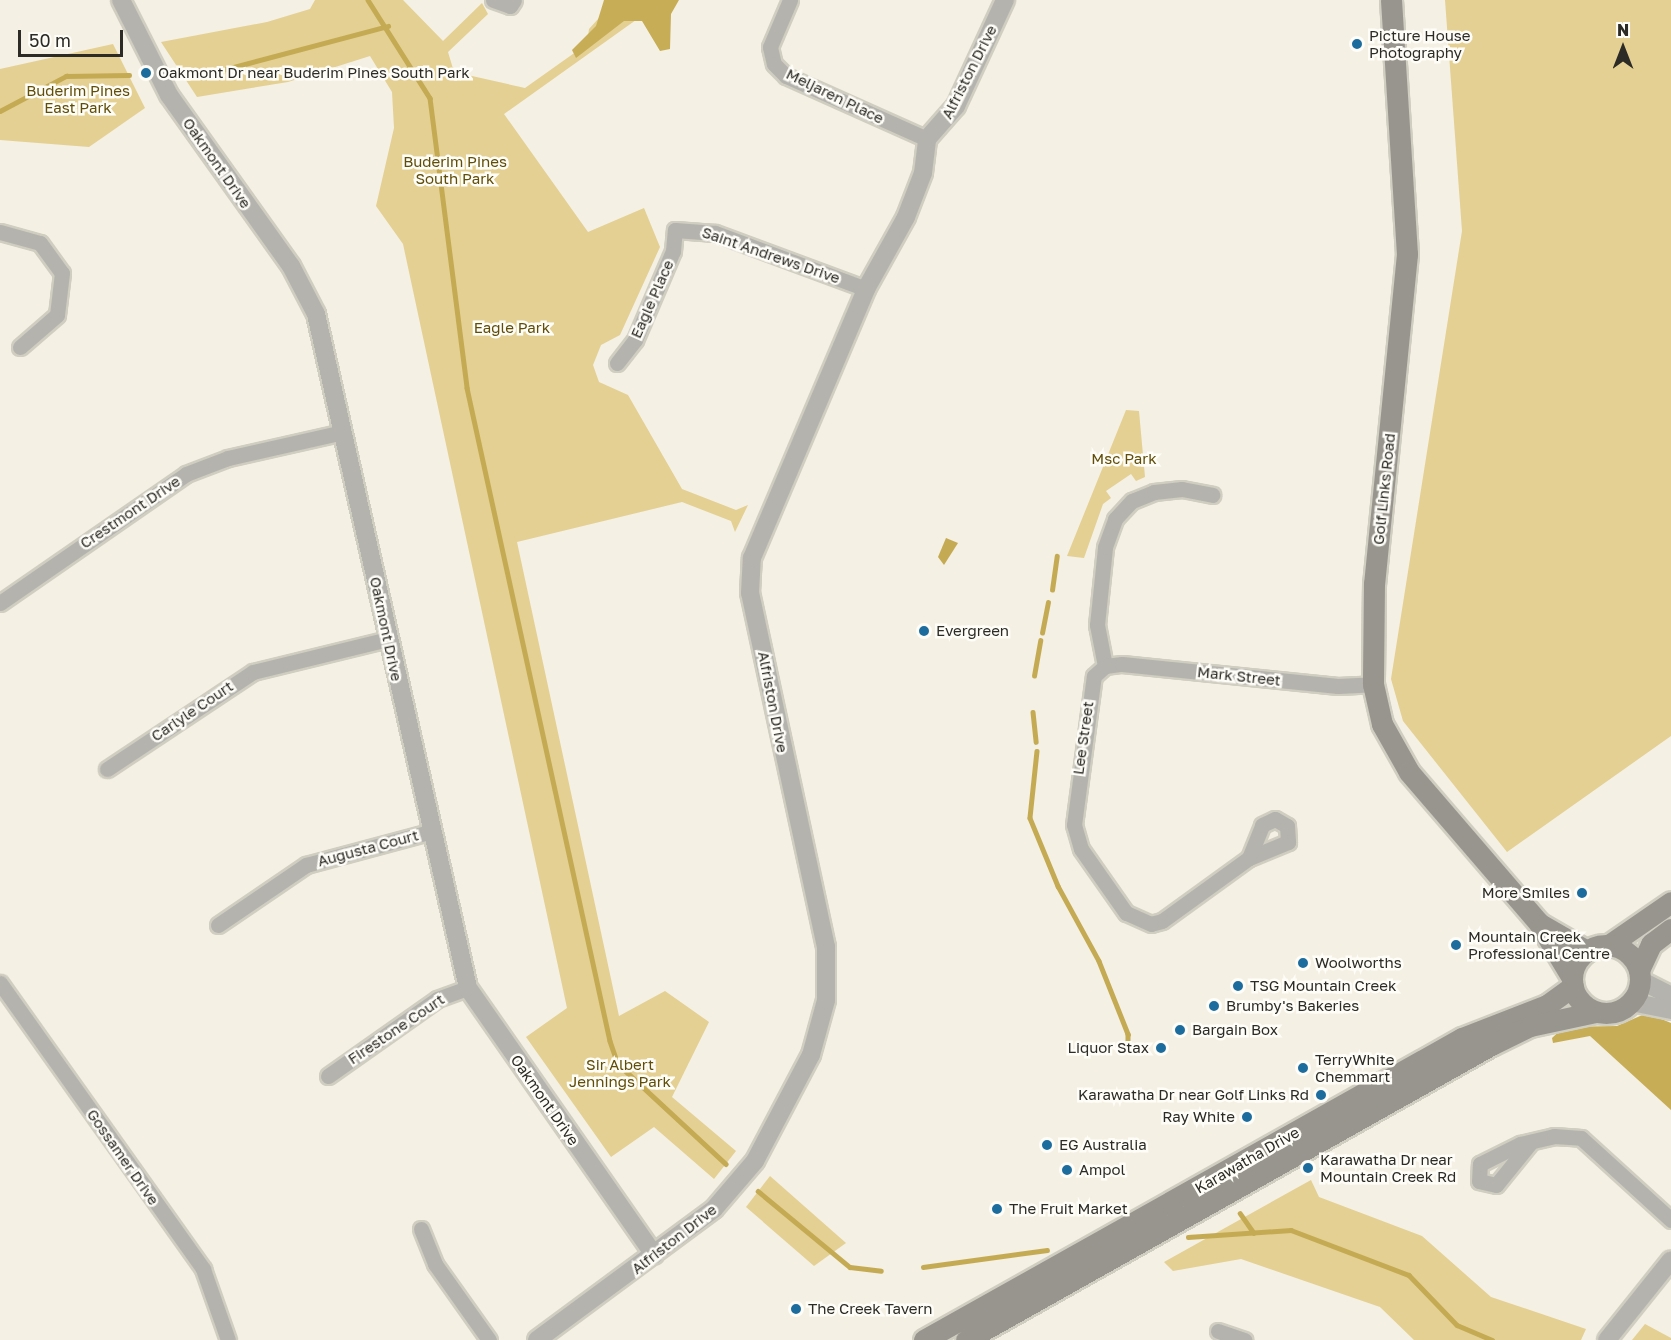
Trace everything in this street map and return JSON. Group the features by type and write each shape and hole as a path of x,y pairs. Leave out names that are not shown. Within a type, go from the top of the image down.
{"main road":[{"name":"Golf Links Road","path":"1391,0 1407,254 1373,594 1373,684 1382,724 1409,772 1539,923 1572,982"},
{"path":"1671,902 1610,945 1587,951 1572,982 1581,1002 1596,1012 1615,1012 1631,1002 1651,944 1671,928"},
{"name":"Golf Links Road","path":"1539,923 1587,951"},
{"path":"1610,945 1629,953 1640,975"},
{"name":"Karawatha Drive","path":"924,1340 1462,1038 1547,1005 1572,982"},
{"name":"Karawatha Drive","path":"966,1340 1120,1256 1491,1045 1530,1026 1596,1012"}],"street":[{"name":"Oakmont Drive","path":"121,0 169,95 308,296 343,432 429,832 468,988 654,1256"},
{"path":"493,0 510,6 514,0"},
{"name":"Meljaren Place","path":"790,0 770,47 780,70 927,139"},
{"name":"Alfriston Drive","path":"537,1340 654,1256 714,1209 743,1176 795,1087 822,1022 827,982 823,926 750,580 755,543 866,289 909,211 923,173 927,139 956,106 1005,0"},
{"name":"Saint Andrews Drive","path":"675,230 715,233 866,289"},
{"name":"Eagle Place","path":"617,363 635,340 674,251 675,230"},
{"path":"0,232 40,243 62,273 57,315 20,347"},
{"name":"Crestmont Drive","path":"0,603 177,479 228,458 343,432"},
{"path":"1105,666 1097,626 1105,547 1115,519 1131,501 1154,492 1182,489 1212,495"},
{"name":"Carlyle Court","path":"107,769 253,672 388,639"},
{"name":"Mark Street","path":"1105,666 1338,686 1373,684"},
{"name":"Lee Street","path":"1105,666 1094,676 1089,690 1074,825 1081,849 1126,913 1150,924 1162,921 1249,858"},
{"name":"Augusta Court","path":"218,925 306,865 429,832"},
{"path":"1640,975 1671,996"},
{"name":"Gossamer Drive","path":"0,983 203,1269 228,1340"},
{"name":"Firestone Court","path":"328,1076 437,999 468,988"},
{"path":"1631,1002 1671,1010"},
{"path":"1531,1142 1581,1138 1671,1220"},
{"path":"421,1229 435,1264 489,1340"},
{"path":"1606,1340 1671,1260"},
{"path":"1218,1331 1244,1340"}],"green space":[{"path":"315,0 403,0 443,41 482,3 488,14 448,52 454,72 525,88 587,44 589,29 608,8 607,0 664,0 504,114 588,232 644,208 660,247 620,335 601,345 593,365 599,382 628,395 682,489 736,510 748,505 735,532 731,521 682,502 517,542 619,1016 665,991 709,1022 672,1097 736,1151 714,1179 654,1127 611,1157 526,1037 567,1008 403,244 376,206 394,128 392,92 370,56 288,82 197,97 161,42 267,22 310,9"},
{"path":"1445,0 1671,0 1671,736 1507,852 1403,721 1391,679 1462,231"},
{"name":"Buderim Pines East Park","path":"113,44 145,108 89,147 0,140 0,69"},
{"name":"Msc Park","path":"1126,410 1139,411 1145,477 1136,481 1131,474 1106,491 1111,498 1103,504 1084,558 1067,556"},
{"path":"770,1176 846,1243 814,1266 746,1207"},
{"path":"1311,1180 1319,1197 1422,1236 1491,1297 1586,1329 1581,1340 1414,1340 1380,1307 1241,1259 1173,1271 1164,1262"},
{"path":"1645,1324 1671,1338 1671,1340 1632,1340"}],"shaded area":[{"path":"604,0 679,0 671,14 670,49 660,51 642,21 624,21 576,58 572,50 596,26"},
{"path":"946,538 958,543 944,565 938,557"},
{"path":"1647,1013 1671,1023 1671,1110 1590,1036 1553,1043 1552,1038 1564,1027 1617,1026"}],"waterway":[{"path":"368,0 430,98 467,388 610,1041 618,1064 726,1164"},
{"path":"184,73 215,72 388,26"},
{"path":"0,111 66,76 129,75"},
{"path":"1052,590 1057,556"},
{"path":"1042,633 1048,603"},
{"path":"1034,676 1040,641"},
{"path":"1033,712 1036,742"},
{"path":"1037,751 1030,818 1058,886 1099,961 1128,1034 1128,1049"},
{"path":"758,1191 850,1267 881,1271"},
{"path":"1240,1213 1254,1233"},
{"path":"1188,1237 1291,1230 1409,1275 1457,1325 1492,1340"},
{"path":"923,1267 1047,1250"}],"place":[{"name":"Picture House Photography","path":"1357,44"},
{"name":"Oakmont Dr near Buderim Pines South Park","path":"146,73"},
{"name":"Evergreen","path":"924,631"},
{"name":"More Smiles","path":"1582,893"},
{"name":"Mountain Creek Professional Centre","path":"1456,945"},
{"name":"Woolworths","path":"1303,963"},
{"name":"TSG Mountain Creek","path":"1238,986"},
{"name":"Brumby's Bakeries","path":"1214,1006"},
{"name":"Bargain Box","path":"1180,1030"},
{"name":"Liquor Stax","path":"1161,1048"},
{"name":"TerryWhite Chemmart","path":"1303,1068"},
{"name":"Karawatha Dr near Golf Links Rd","path":"1321,1095"},
{"name":"Ray White","path":"1247,1117"},
{"name":"EG Australia","path":"1047,1145"},
{"name":"Karawatha Dr near Mountain Creek Rd","path":"1308,1168"},
{"name":"Ampol","path":"1067,1170"},
{"name":"The Fruit Market","path":"997,1209"},
{"name":"The Creek Tavern","path":"796,1309"}],"park label":[{"name":"Buderim Pines South Park","path":"455,170"},
{"name":"Eagle Park","path":"512,328"},
{"name":"Sir Albert Jennings Park","path":"620,1072"}]}
